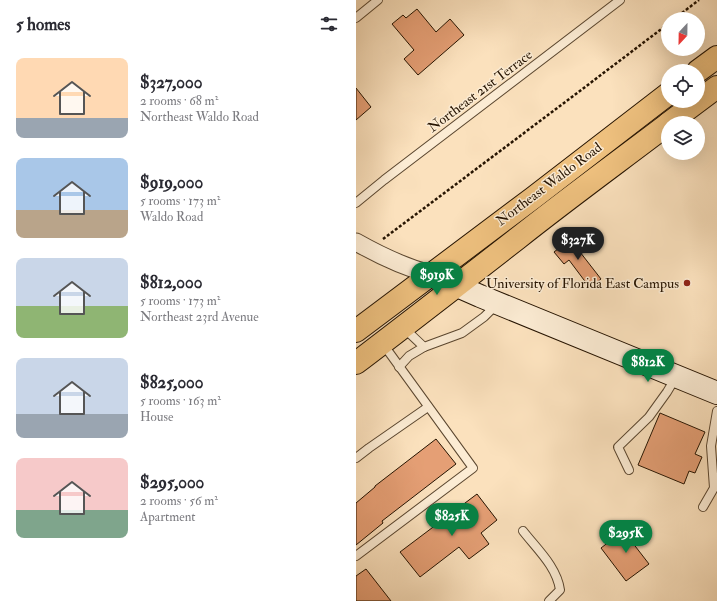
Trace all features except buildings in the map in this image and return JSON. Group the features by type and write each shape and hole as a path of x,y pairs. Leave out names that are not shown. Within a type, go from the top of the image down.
{"highway":[{"path":"705,66 717,57"},
{"name":"Northeast Waldo Road","path":"679,116 717,86"},
{"name":"Northeast Waldo Road","path":"356,331 533,198 661,99"},
{"path":"645,111 661,122"},
{"name":"Northeast Waldo Road","path":"356,363 661,130"}],"main road":[{"path":"430,274 717,393"}],"street":[{"path":"362,246 416,270 430,274"}],"lane":[{"path":"356,18 378,0"},
{"name":"Northeast 21st Terrace","path":"356,203 620,0"},
{"path":"399,367 408,356 424,347 462,333 484,317 498,303"},
{"path":"403,327 424,347"},
{"path":"356,556 473,468 382,343"},
{"path":"628,470 618,447 649,417 667,392 676,376"},
{"path":"356,458 428,406"},
{"path":"704,507 714,488 711,446 717,411"},
{"path":"523,531 547,561 556,574 559,582 560,590 549,601"}],"path":[{"path":"683,12 699,0"},
{"path":"362,246 558,108 661,29"}],"place":[{"name":"University of Florida East Campus","path":"687,283"}]}
